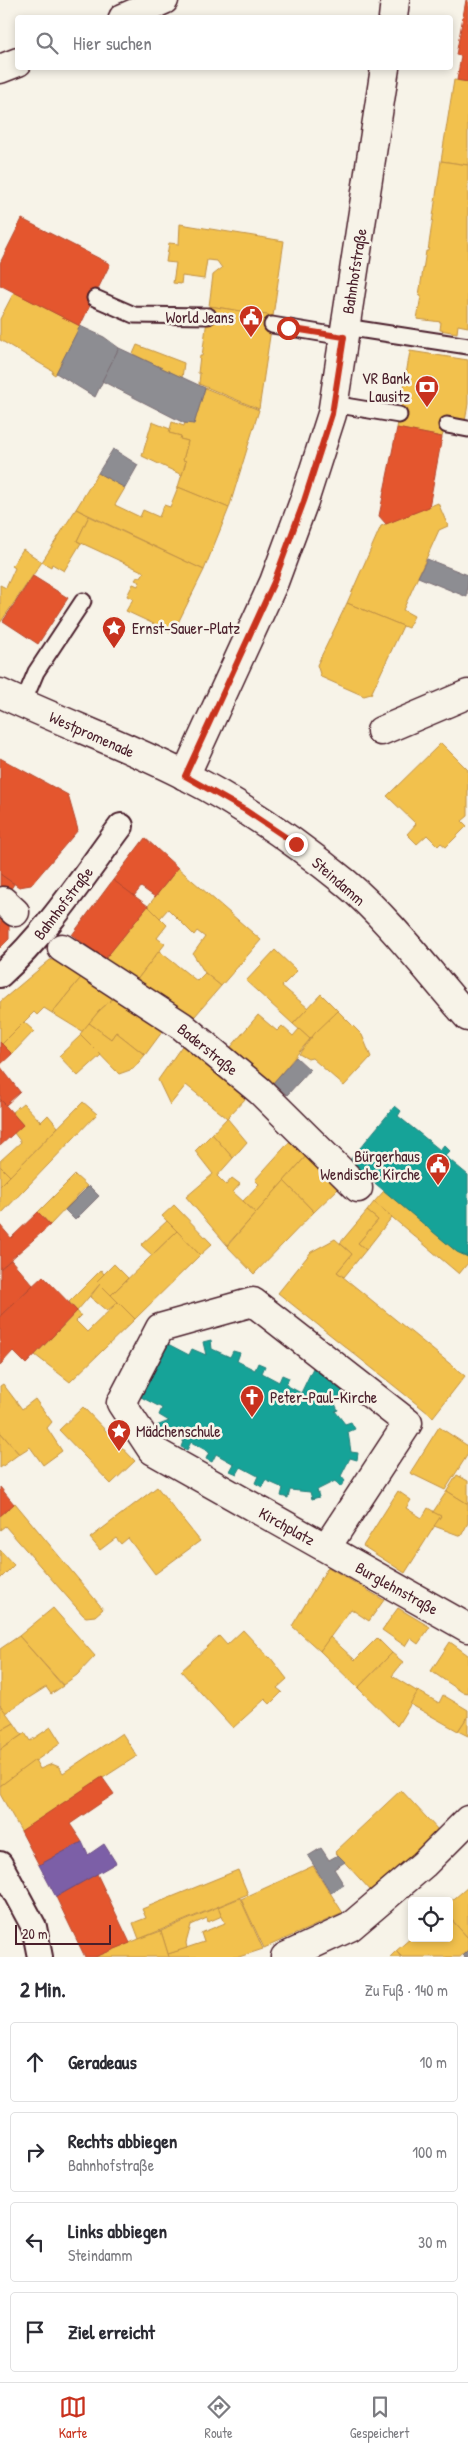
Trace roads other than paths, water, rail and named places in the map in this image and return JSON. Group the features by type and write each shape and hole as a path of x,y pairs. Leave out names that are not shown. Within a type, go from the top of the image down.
{"street":[{"path":"130,15 164,0"},
{"path":"393,15 395,0"},
{"path":"0,69 15,63"},
{"name":"Bahnhofstraße","path":"185,776 274,582 304,501 333,404 385,70"},
{"path":"382,731 468,694"},
{"name":"Westpromenade","path":"11,698 185,776"},
{"name":"Steindamm","path":"185,776 245,810 296,844 347,884 384,922 468,1017"},
{"name":"Bahnhofstraße","path":"0,975 18,960 51,941 121,826"},
{"path":"9,906 51,941"},
{"name":"Baderstraße","path":"51,941 182,1026 260,1091 358,1188"},
{"name":"Kirchplatz","path":"252,1302 408,1423 326,1548 152,1450 121,1403 160,1328 252,1302"},
{"name":"Burglehnstraße","path":"326,1548 468,1628"},
{"path":"285,1957 350,1927 424,1864 468,1820"},
{"path":"0,1864 34,1926 40,1957"}],"lane":[{"path":"95,298 134,315 208,316"},
{"path":"272,325 468,346"},
{"path":"333,404 399,415"},
{"path":"447,425 468,428"},
{"path":"11,698 36,672 83,600"}],"place":[{"name":"World Jeans","path":"251,338"},
{"name":"VR Bank Lausitz","path":"427,408"},
{"name":"Ernst-Sauer-Platz","path":"114,649"},
{"name":"Bürgerhaus Wendische Kirche","path":"438,1186"},
{"name":"Peter-Paul-Kirche","path":"252,1418"},
{"name":"Mädchenschule","path":"119,1452"}]}
